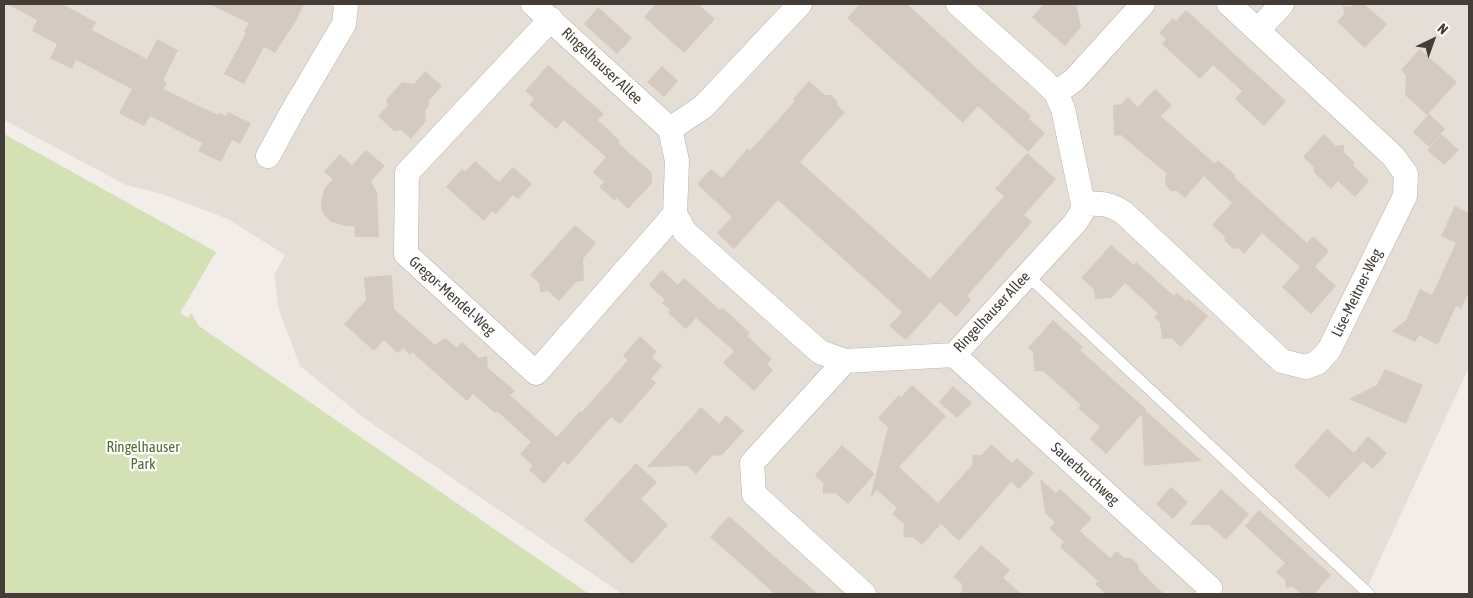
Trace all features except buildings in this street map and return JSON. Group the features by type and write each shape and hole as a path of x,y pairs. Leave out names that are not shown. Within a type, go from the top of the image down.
{"street":[{"path":"268,156 344,24 345,4"},
{"name":"Ringelhauser Allee","path":"533,4 670,129"},
{"path":"675,214 677,161 670,129 704,106 800,4"},
{"path":"958,4 1056,94 1063,110 1083,204"},
{"path":"1056,94 1074,80 1143,4"},
{"name":"Lise-Meitner-Weg","path":"1083,204 1098,203 1112,205 1124,213 1282,361 1305,367 1317,363 1329,350 1405,196 1406,174 1393,156 1229,4"},
{"path":"1258,30 1282,4"},
{"name":"Gregor-Mendel-Weg","path":"551,19 407,173 406,254 536,373 675,214"},
{"name":"Ringelhauser Allee","path":"675,214 684,232 820,352 845,361 954,355 1075,222 1082,212 1083,204"},
{"name":"Sauerbruchweg","path":"954,355 1210,588 1208,594"},
{"path":"845,361 752,463 754,494 864,594"}],"lane":[{"path":"1027,275 1369,594"}],"shaded area":[{"path":"4,4 1469,4 1469,367 1364,594 622,594 364,418 300,366 279,310 274,275 285,255 228,219 159,193 126,185 4,120"}],"green space":[{"name":"Ringelhauser Park","path":"4,134 216,252 180,313 188,318 191,313 199,326 589,594 4,594"}]}
